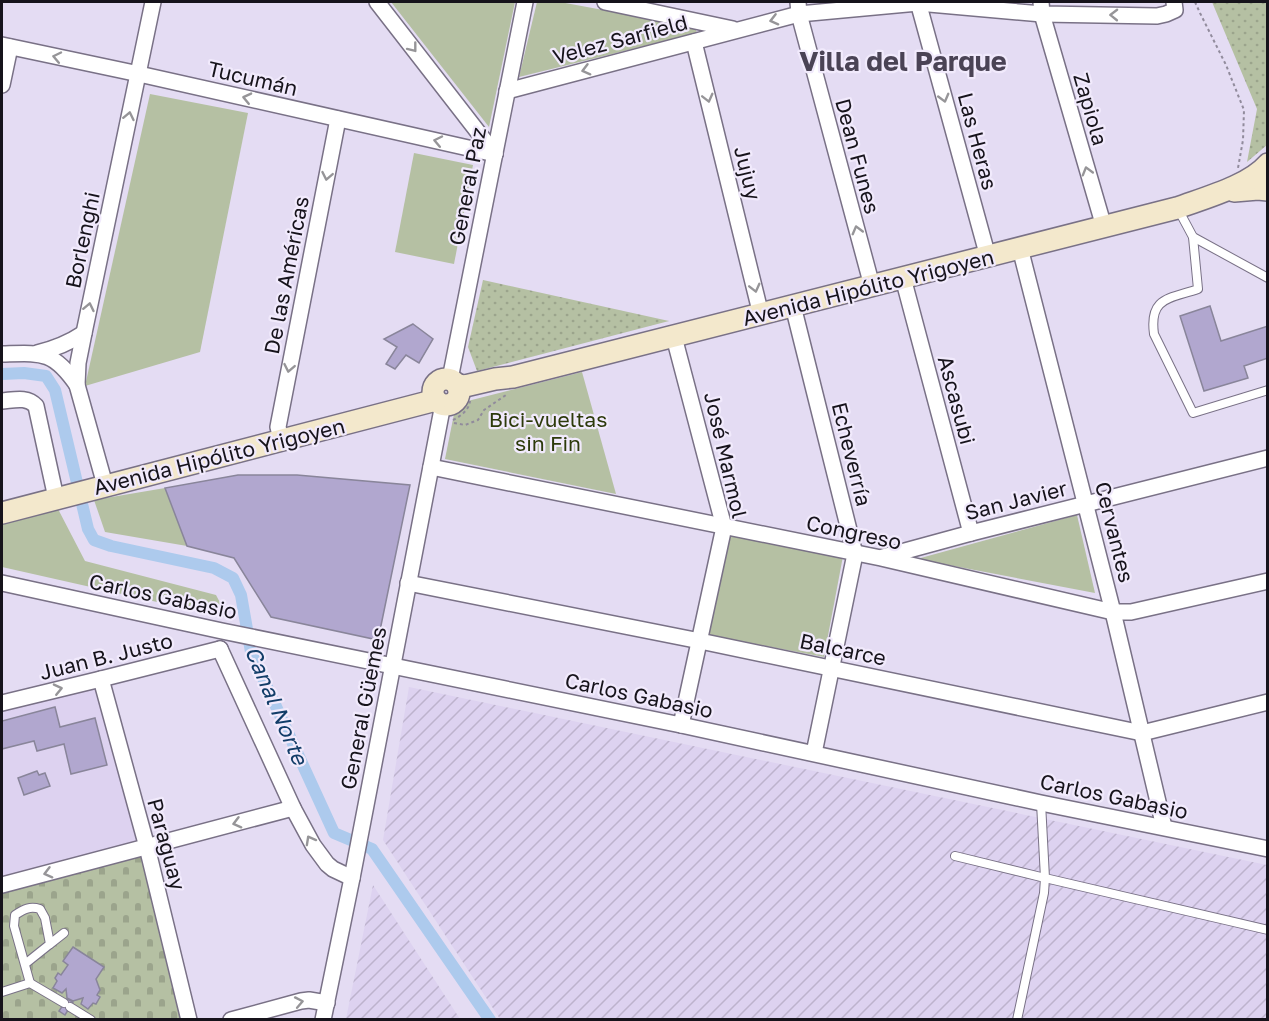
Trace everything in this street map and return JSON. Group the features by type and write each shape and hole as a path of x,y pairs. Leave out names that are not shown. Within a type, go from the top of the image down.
{"street":[{"name":"Borlenghi","path":"96,480 77,385 78,363 153,2"},
{"path":"377,2 495,154"},
{"name":"General Paz","path":"446,392 525,2"},
{"path":"605,2 736,30"},
{"name":"Velez Sarfield","path":"507,91 694,42 798,8 918,2 1157,16 1173,7"},
{"name":"Las Heras","path":"918,2 988,257"},
{"name":"Dean Funes","path":"798,8 872,286"},
{"name":"Zapiola","path":"1041,8 1104,227"},
{"name":"Jujuy","path":"694,42 761,315"},
{"name":"Tucumán","path":"6,46 495,154"},
{"path":"2,85 6,46"},
{"name":"De las Américas","path":"279,433 338,119"},
{"name":"Avenida Hipólito Yrigoyen","path":"2,513 60,490 96,480 446,392 471,394 500,387 513,377 1177,208 1248,180 1268,164"},
{"name":"Avenida Hipólito Yrigoyen","path":"1221,192 1268,190"},
{"name":"Cervantes","path":"1020,248 1113,612 1164,828"},
{"name":"Ascasubi","path":"903,278 971,533"},
{"name":"Echeverría","path":"793,306 855,554 814,753"},
{"path":"2,354 37,353 62,346 84,333"},
{"name":"José Marmol","path":"674,337 724,527 681,725"},
{"path":"37,353 58,363 77,385"},
{"name":"General Güemes","path":"323,1020 446,392"},
{"path":"2,401 23,399 31,401 36,406 60,490"},
{"name":"San Javier","path":"881,558 1268,458"},
{"name":"Congreso","path":"431,467 881,558 1113,612 1131,612 1268,580"},
{"name":"Avenida Hipólito Yrigoyen","path":"2,498 60,490"},
{"name":"Carlos Gabasio","path":"2,583 226,632 1268,849"},
{"name":"Balcarce","path":"408,583 1142,733 1268,702"},
{"path":"226,632 220,649 293,808 313,845 327,864 352,878"},
{"name":"Juan B. Justo","path":"2,703 220,649"},
{"name":"Paraguay","path":"101,679 147,847 189,1020"},
{"path":"2,885 293,808"},
{"path":"231,1020 301,1001 327,1003"}],"lane":[{"path":"1177,208 1193,237 1198,289 1159,303 1152,323 1154,334 1193,413 1268,390"},
{"path":"1193,237 1268,278"},
{"path":"1017,1020 1044,893 1041,803"},
{"path":"956,856 1268,930"},
{"path":"50,944 45,918 40,909 32,907 15,915 14,926 30,983 91,1020"},
{"path":"25,964 64,933"},
{"path":"2,992 30,983"}],"shaded area":[{"path":"98,685 140,841 2,877 2,711"},
{"path":"409,687 1267,865 1267,1019 500,1019 383,840"},
{"path":"373,885 460,1019 346,1019"}],"green space":[{"path":"391,2 515,2 489,127"},
{"path":"537,2 560,2 695,27 697,33 519,77"},
{"path":"1212,2 1267,2 1267,145 1247,162 1257,109"},
{"path":"150,94 248,113 200,352 85,386"},
{"path":"414,153 473,165 454,264 395,252"},
{"path":"483,280 669,321 477,371 468,347"},
{"name":"Bici-vueltas sin Fin","path":"582,372 616,494 445,459 456,404"},
{"path":"165,488 187,546 105,532 94,500"},
{"path":"58,509 85,561 216,595 228,618 2,567 2,523"},
{"path":"1077,515 1095,593 917,559"},
{"path":"726,534 843,556 824,657 707,635"},
{"path":"147,847 189,1019 2,1020 2,885"}],"building":[{"path":"1210,306 1221,341 1268,326 1268,358 1244,366 1248,378 1204,391 1180,316"},
{"path":"413,324 433,339 419,363 406,355 395,369 386,364 397,347 384,339"},
{"path":"238,475 297,475 410,485 378,640 271,617 234,558 187,546 165,488"},
{"path":"55,707 60,727 95,718 107,765 71,774 64,744 37,751 34,741 2,749 2,721"},
{"path":"37,771 39,775 45,773 50,786 24,795 18,778"},
{"path":"73,947 104,967 96,979 100,990 97,995 100,997 96,1004 93,1003 88,1009 81,1004 83,998 73,1001 67,998 66,989 62,993 53,988 58,973 61,975 68,965 63,961"},
{"path":"67,999 73,1002 65,1015 59,1011"}],"waterway":[{"name":"Canal Norte","path":"2,374 24,373 46,376 55,390 88,529 94,540 111,546 214,568 233,578 241,595 251,652 334,833 372,849 490,1020"}],"district":[{"name":"Villa del Parque","path":"903,61"}]}
